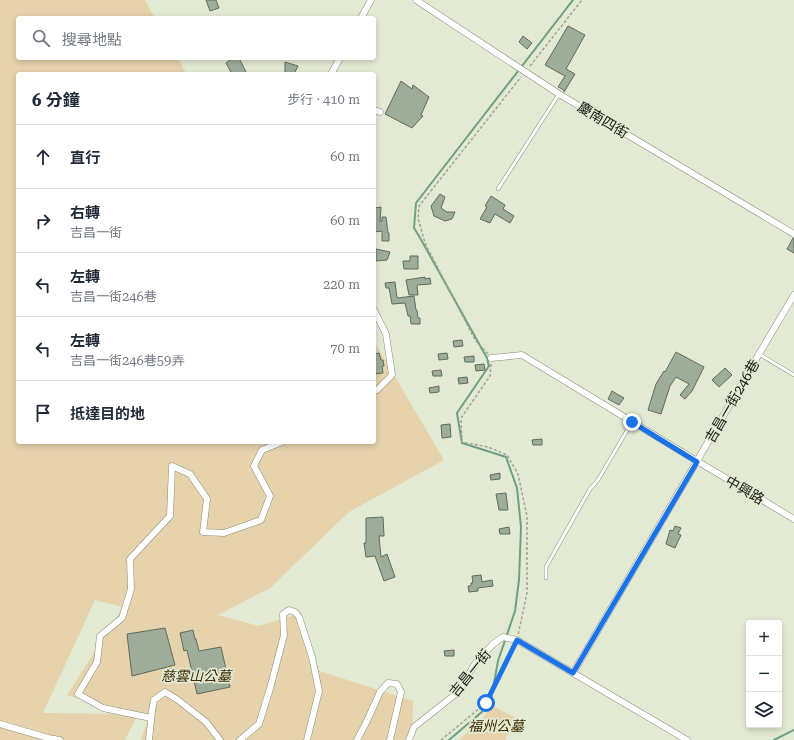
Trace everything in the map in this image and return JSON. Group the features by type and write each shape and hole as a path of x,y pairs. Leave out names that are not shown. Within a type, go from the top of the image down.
{"street":[{"path":"363,16 371,0"},
{"name":"慶南四街","path":"416,0 559,94 794,234"},
{"path":"333,72 339,60"},
{"name":"吉昌一街246巷","path":"573,673 794,295"},
{"path":"376,314 386,334 392,375 376,390"},
{"name":"中興路","path":"491,358 522,355 697,462 794,519"},
{"path":"151,718 103,708 78,694 97,662 100,636 122,618 131,589 130,559 170,516 172,466 190,474 206,498 203,532 224,534 261,520 270,496 254,466 262,450 277,444"},
{"path":"240,740 259,724 284,635 283,614 289,610 295,612 299,617 312,657 319,691 307,740"},
{"name":"吉昌一街","path":"409,740 414,727 457,693 475,664 493,644 503,637 517,640"},
{"path":"517,640 687,740"},
{"path":"357,740 380,692 388,683 397,684 401,692 390,740"},
{"path":"149,740 154,700 164,692 178,700 206,722 220,740"},
{"path":"0,724 60,740"}],"lane":[{"path":"498,189 559,94"},
{"path":"759,354 794,375"},
{"path":"546,578 546,567 590,489 598,480 632,422"}],"path":[{"path":"441,740 486,703 517,640 527,593 527,516 518,474 507,455 488,447 462,442 462,418 490,376 491,358 475,340 425,243 418,218 419,206 582,0"}],"green space":[{"name":"慈雲山公墓","path":"0,0 145,0 154,16 16,16 16,60 179,60 185,71 16,72 16,444 376,444 376,344 444,460 349,512 270,588 218,615 259,626 301,613 310,668 413,701 412,740 141,740 148,719 137,716 125,740 0,740","holes":["95,600 123,607 67,695 131,714 43,713"]},
{"name":"福州公墓","path":"491,705 514,717 510,732 505,740 459,740 484,717"}],"building":[{"path":"206,0 216,0 219,8 210,11"},
{"path":"568,26 585,35 566,69 575,74 564,92 564,90 558,87 565,76 545,65"},
{"path":"523,36 532,43 527,49 519,42"},
{"path":"230,60 240,60 246,72 231,72 226,63"},
{"path":"285,62 298,66 295,72 285,72"},
{"path":"401,81 412,89 413,85 429,97 421,115 423,116 412,128 385,114"},
{"path":"440,194 445,197 441,208 447,212 455,212 452,219 445,221 434,216 431,206"},
{"path":"491,196 505,205 503,209 514,216 510,223 495,214 490,223 480,219"},
{"path":"381,207 380,221 382,221 382,217 386,217 389,241 382,241 382,231 376,232 376,208"},
{"path":"794,238 794,253 787,249"},
{"path":"376,249 390,252 387,260 376,261"},
{"path":"410,256 418,256 418,269 404,269 403,261 410,261"},
{"path":"425,277 425,279 430,278 431,284 417,285 418,295 409,295 406,280"},
{"path":"395,282 397,298 414,296 418,318 420,318 420,324 411,324 410,316 408,316 405,303 392,304 389,288 386,288 385,283"},
{"path":"462,340 463,346 454,347 453,341"},
{"path":"676,352 704,367 692,391 685,399 680,395 689,384 676,377 670,386 661,414 648,410 656,384 664,371 665,372"},
{"path":"379,353 381,360 383,360 383,373 376,374 376,354"},
{"path":"447,353 448,359 439,360 438,354"},
{"path":"474,356 474,362 465,362 464,357"},
{"path":"484,364 485,370 476,371 475,365"},
{"path":"725,368 732,375 719,387 712,380"},
{"path":"441,370 442,376 433,376 432,371"},
{"path":"467,377 468,383 459,384 458,378"},
{"path":"439,386 439,392 430,393 429,388"},
{"path":"612,391 624,398 619,405 608,399"},
{"path":"450,424 451,437 442,438 441,425"},
{"path":"542,439 542,445 533,445 532,440"},
{"path":"500,473 500,479 491,480 490,475"},
{"path":"506,493 508,510 499,510 496,494"},
{"path":"383,517 384,536 379,536 381,557 387,554 395,577 384,581 375,556 366,557 364,543 366,543 366,518"},
{"path":"675,526 681,528 678,534 681,535 675,548 666,544 670,530 673,531"},
{"path":"509,527 510,534 500,534 499,529"},
{"path":"481,575 482,582 492,580 493,586 478,588 478,591 469,592 468,586 471,586 471,583 473,583 472,576"},
{"path":"165,628 175,665 132,676 127,634"},
{"path":"193,630 199,651 221,647 230,687 197,694 187,650 184,651 180,633"},
{"path":"454,650 454,656 445,656 444,651"}],"waterway":[{"path":"449,740 490,705 498,661 515,611 519,580 521,527 517,488 506,457 462,443 457,413 489,366 487,358 414,228 416,203 573,0"},
{"path":"774,740 794,730"}],"route":[{"path":"486,703 517,640 573,673 697,462 632,422"}]}
